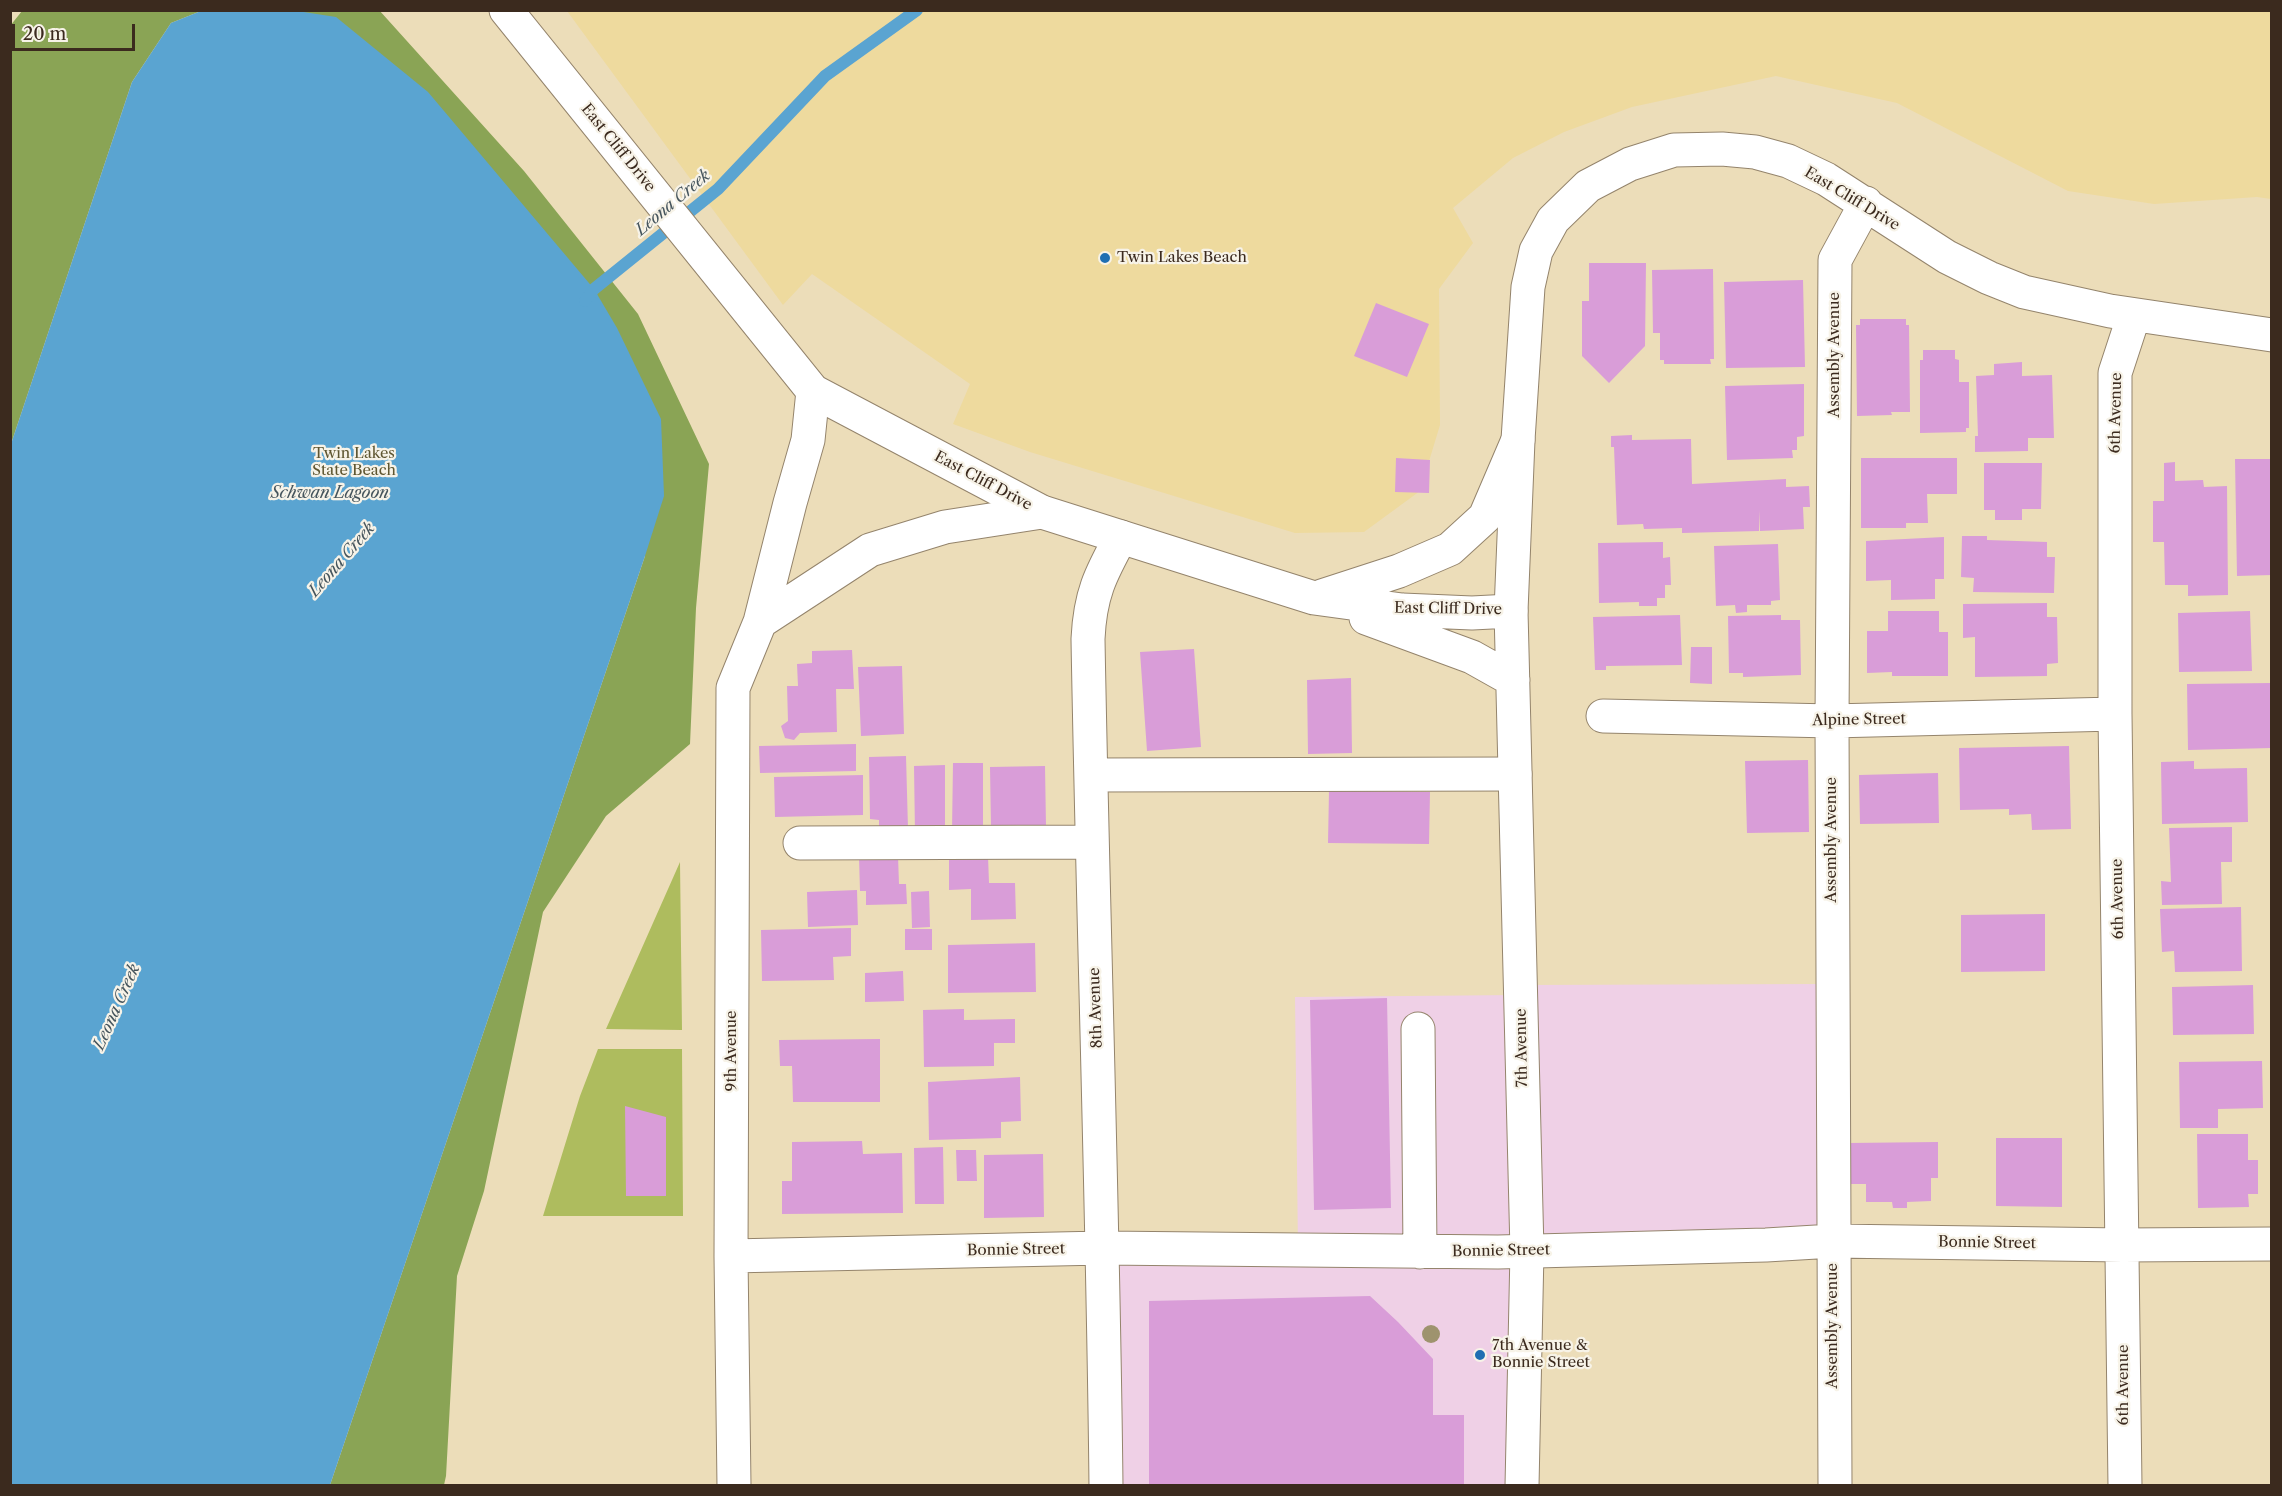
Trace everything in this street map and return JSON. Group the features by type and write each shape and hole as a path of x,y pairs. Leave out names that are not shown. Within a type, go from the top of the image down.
{"street":[{"name":"East Cliff Drive","path":"506,10 813,391 1042,512 1314,598 1402,610 1472,613 1511,611 1518,440 1528,287 1536,251 1553,220 1588,186 1630,164 1674,150 1722,149 1755,152 1788,161 1826,178 1947,257 1989,278 2035,294 2134,315 2271,335"},
{"name":"Assembly Avenue","path":"1835,1485 1832,721 1835,260 1866,203"},
{"name":"6th Avenue","path":"2125,1485 2115,714 2115,374 2134,315"},
{"name":"9th Avenue","path":"734,1485 731,1256 733,687 760,622 789,503 808,440 813,391"},
{"path":"1314,598 1399,571 1450,549 1485,518 1518,440"},
{"path":"760,622 870,550 945,527 1042,512"},
{"name":"8th Avenue","path":"1106,1485 1103,1248 1091,842 1089,618 1098,580 1122,537"},
{"path":"1314,598 1472,657 1513,680"},
{"name":"7th Avenue","path":"1511,611 1527,1251 1522,1485"},
{"name":"Alpine Street","path":"1603,716 1832,721 2115,714"},
{"path":"1090,775 1515,774"},
{"path":"800,843 1091,842"},
{"path":"1418,1029 1420,1252"},
{"name":"Bonnie Street","path":"731,1256 1103,1248 1527,1251 1766,1245 1833,1241 2123,1245 2271,1244"}],"shaded area":[{"path":"1828,984 1830,1245 1523,1248 1526,1485 1095,1485 1091,1252 1298,1250 1295,997 1519,995 1520,985"}],"green space":[{"path":"379,10 524,171 638,314 709,464 696,608 690,744 606,816 543,912 484,1191 457,1276 444,1485 330,1485 645,556 297,11"},
{"path":"22,11 201,11 171,23 132,82 11,444 10,26"},
{"path":"680,862 682,1030 606,1029"},
{"path":"598,1049 682,1049 683,1216 543,1216 580,1096"}],"sand":[{"name":"Twin Lakes Beach","path":"567,11 2271,11 2271,199 2257,197 2154,204 2068,191 1897,103 1776,76 1632,107 1564,132 1513,158 1453,208 1473,243 1439,289 1440,425 1420,491 1364,532 1295,533 1030,452 953,424 970,384 812,274 783,305"}],"water":[{"name":"Schwan Lagoon","path":"201,11 297,11 336,17 428,92 594,289 617,328 661,419 664,496 330,1485 11,1485 11,444 132,82 171,23"}],"building":[{"path":"1589,263 1646,263 1645,346 1609,383 1582,356 1582,301 1589,301"},
{"path":"1713,269 1714,359 1710,359 1711,364 1664,364 1664,360 1660,360 1660,333 1653,333 1652,270"},
{"path":"1803,280 1805,367 1726,368 1724,282"},
{"path":"1376,303 1429,324 1407,377 1354,356"},
{"path":"1860,319 1906,319 1906,325 1909,325 1910,412 1857,416 1856,325 1860,325"},
{"path":"1923,350 1955,350 1955,359 1959,360 1959,382 1969,382 1969,428 1966,428 1966,432 1920,433 1920,360 1923,360"},
{"path":"2022,362 2022,376 2052,375 2054,438 2028,438 2028,451 1975,452 1975,436 1978,436 1976,376 1994,375 1994,364"},
{"path":"1804,384 1804,436 1797,437 1797,450 1792,450 1793,458 1727,460 1725,386"},
{"path":"1632,435 1632,440 1691,439 1692,484 1786,479 1786,487 1809,486 1810,507 1803,507 1804,529 1760,531 1759,510 1759,531 1682,533 1682,528 1644,529 1643,524 1617,525 1614,447 1611,447 1611,436"},
{"path":"1396,458 1430,460 1429,493 1395,492"},
{"path":"1861,458 1957,458 1957,494 1927,494 1928,523 1906,523 1906,528 1861,528"},
{"path":"2235,459 2272,459 2272,575 2237,576"},
{"path":"2175,462 2175,481 2203,480 2204,487 2227,486 2228,595 2188,596 2188,585 2165,585 2164,542 2153,542 2153,501 2164,501 2164,463"},
{"path":"1984,463 2042,463 2041,509 2022,509 2022,520 1995,520 1995,510 1984,510"},
{"path":"1962,536 1987,536 1987,540 2047,542 2047,557 2055,557 2054,593 1973,592 1974,578 1961,577"},
{"path":"1944,537 1944,579 1935,579 1935,599 1891,600 1891,580 1866,581 1866,541"},
{"path":"1663,542 1663,558 1670,557 1671,585 1665,585 1665,598 1657,598 1657,606 1639,606 1639,602 1599,603 1598,543"},
{"path":"1778,544 1780,600 1771,601 1771,605 1747,605 1747,612 1736,613 1735,605 1716,606 1714,546"},
{"path":"2047,603 2047,617 2057,617 2058,663 2047,664 2047,676 1975,677 1975,637 1963,638 1963,604"},
{"path":"1888,611 1939,611 1939,632 1948,632 1948,676 1892,676 1892,672 1867,673 1867,631 1888,631"},
{"path":"2250,611 2252,671 2179,672 2178,613"},
{"path":"1680,615 1682,665 1606,666 1606,670 1595,670 1593,617"},
{"path":"1781,615 1781,620 1800,620 1801,675 1743,677 1743,673 1729,673 1728,616"},
{"path":"1691,647 1712,647 1712,684 1690,683"},
{"path":"1194,649 1201,747 1147,751 1140,652"},
{"path":"852,650 854,689 836,689 837,732 800,733 794,740 785,738 781,726 788,721 787,686 798,686 797,664 812,663 812,651"},
{"path":"902,666 904,734 861,736 858,667"},
{"path":"1351,678 1352,753 1308,754 1307,680"},
{"path":"2272,683 2272,748 2188,750 2187,684"},
{"path":"856,744 856,771 760,773 759,746"},
{"path":"2069,746 2071,829 2032,830 2031,814 2009,815 2009,809 1960,810 1959,748"},
{"path":"906,756 908,829 879,830 879,820 870,819 869,757"},
{"path":"1808,760 1809,832 1747,833 1745,761"},
{"path":"2194,761 2194,769 2247,768 2248,822 2162,824 2161,762"},
{"path":"953,763 983,763 983,831 952,831"},
{"path":"945,765 945,834 915,834 914,766"},
{"path":"1045,766 1046,827 991,828 990,767"},
{"path":"1938,773 1939,823 1860,824 1859,775"},
{"path":"863,775 863,815 775,817 774,777"},
{"path":"1329,791 1430,792 1429,844 1328,843"},
{"path":"2232,827 2232,862 2221,862 2222,904 2162,905 2161,881 2171,882 2169,828"},
{"path":"898,856 899,884 906,884 907,904 866,905 866,891 860,891 859,857"},
{"path":"988,856 989,883 1015,883 1016,919 971,920 971,889 949,890 949,857"},
{"path":"857,890 858,925 808,927 807,892"},
{"path":"929,891 930,927 912,928 911,892"},
{"path":"2241,907 2242,971 2175,972 2174,951 2162,952 2160,909"},
{"path":"2045,914 2045,971 1961,972 1961,915"},
{"path":"851,928 851,956 833,957 834,980 762,981 761,930"},
{"path":"905,929 932,929 932,950 905,950"},
{"path":"1035,943 1036,992 948,993 948,945"},
{"path":"903,971 904,1001 865,1002 865,973"},
{"path":"2253,985 2254,1034 2173,1035 2172,987"},
{"path":"1387,998 1391,1208 1314,1210 1310,1000"},
{"path":"964,1009 964,1020 1015,1019 1015,1043 994,1043 994,1066 924,1067 923,1010"},
{"path":"880,1039 880,1102 793,1102 792,1066 780,1066 779,1040"},
{"path":"2262,1061 2263,1108 2218,1109 2218,1128 2180,1128 2179,1062"},
{"path":"1020,1077 1021,1121 1001,1122 1001,1138 929,1140 928,1082"},
{"path":"625,1106 666,1117 666,1196 626,1196"},
{"path":"2197,1134 2248,1134 2248,1160 2258,1160 2258,1194 2248,1194 2249,1207 2198,1208"},
{"path":"1996,1138 2062,1138 2062,1207 1996,1206"},
{"path":"862,1141 863,1154 902,1153 903,1213 782,1214 782,1181 792,1181 792,1142"},
{"path":"1938,1142 1938,1178 1931,1178 1931,1201 1907,1202 1907,1208 1893,1208 1892,1202 1866,1202 1866,1184 1848,1184 1848,1143"},
{"path":"943,1147 944,1204 915,1204 914,1148"},
{"path":"956,1150 976,1150 977,1181 957,1181"},
{"path":"1043,1154 1044,1217 984,1218 984,1155"},
{"path":"1370,1296 1433,1359 1433,1415 1464,1415 1464,1486 1149,1486 1149,1301"}],"waterway":[{"name":"Leona Creek","path":"585,301 594,289 718,189 825,76 917,10"}],"place":[{"name":"Twin Lakes Beach","path":"1105,258"},
{"name":"7th Avenue & Bonnie Street","path":"1480,1355"}],"park label":[{"name":"Twin Lakes State Beach","path":"354,462"}]}
